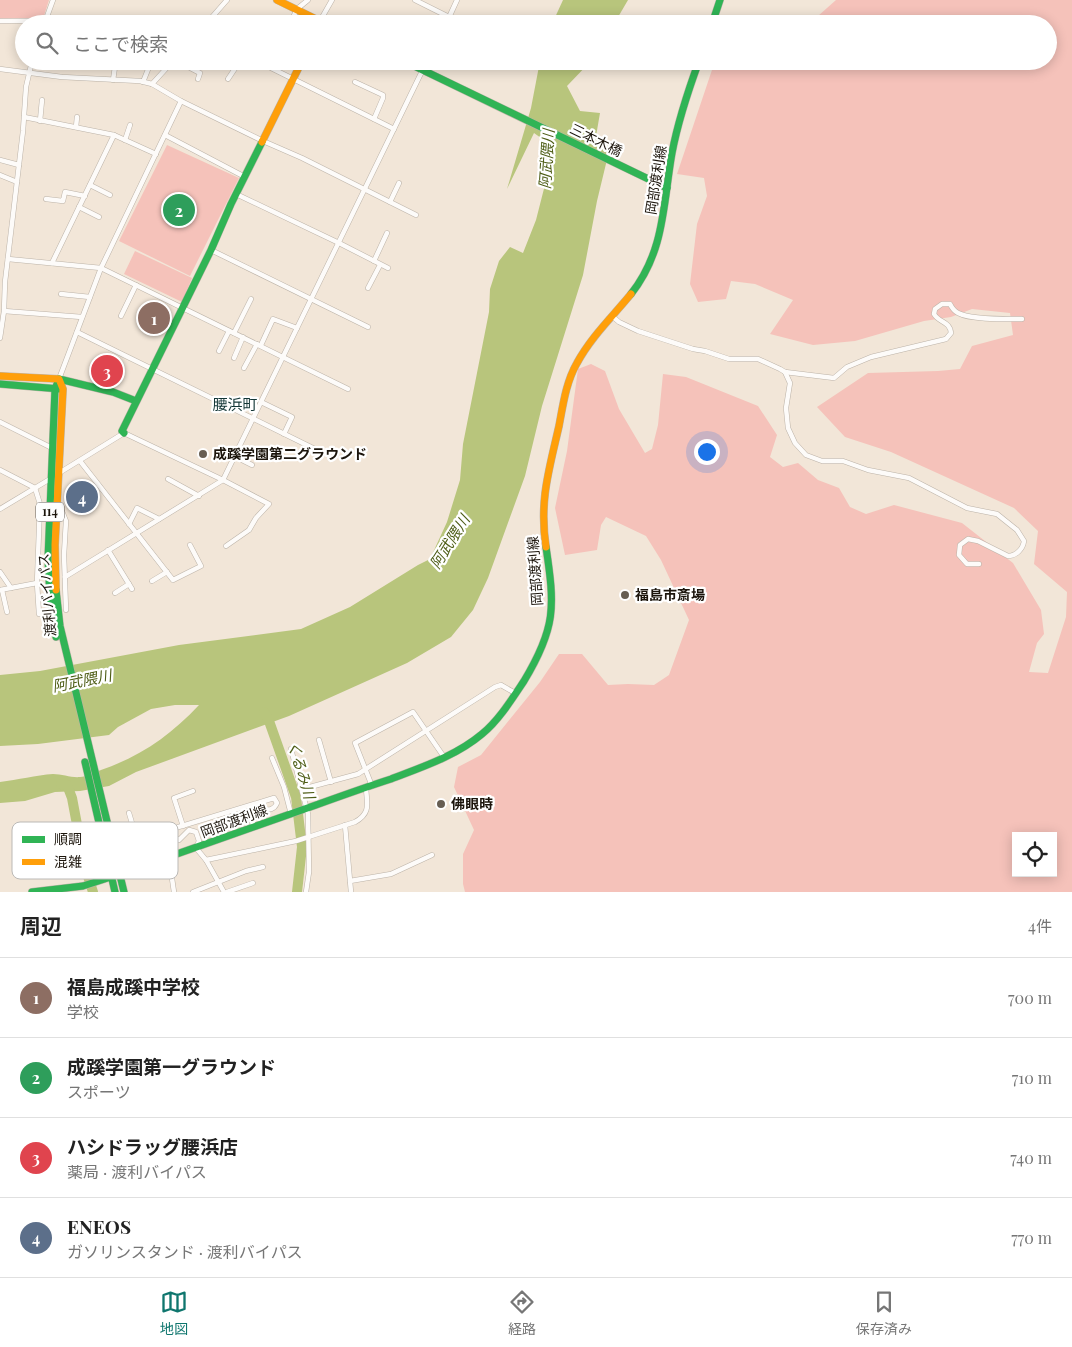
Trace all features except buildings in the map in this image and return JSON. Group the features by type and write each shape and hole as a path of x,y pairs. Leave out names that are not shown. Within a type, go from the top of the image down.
{"main road":[{"path":"277,0 306,15"},
{"path":"715,15 720,0"},
{"path":"124,434 122,431 136,401 184,307 236,194 298,70"},
{"name":"三本木橋","path":"422,70 667,188"},
{"name":"岡部渡利線","path":"178,855 421,768 465,746 484,733 494,723 532,668 548,631 552,601 543,509 544,495 569,382 581,354 637,287 652,260 660,233 678,126 696,70"},
{"path":"0,376 59,379 75,385 111,391 136,401"},
{"name":"渡利バイパス","path":"58,635 55,579 59,473 59,379"},
{"path":"0,384 59,389 75,385"},
{"name":"渡利バイパス","path":"59,389 53,448 48,577 58,635 104,822"},
{"name":"渡利バイパス","path":"100,809 102,822"},
{"name":"岡部渡利線","path":"32,892 60,891 103,879"},
{"name":"渡利バイパス","path":"112,879 115,892"},
{"name":"渡利バイパス","path":"121,879 124,892"}],"street":[{"path":"48,15 53,0"},
{"path":"214,15 227,0"},
{"path":"294,15 308,0"},
{"path":"325,15 332,0"},
{"path":"415,0 445,15"},
{"path":"450,15 458,0"},
{"path":"0,21 15,21"},
{"path":"0,69 62,77 152,84 182,101 416,215"},
{"path":"0,338 29,70"},
{"path":"114,80 115,70"},
{"path":"143,82 148,70"},
{"path":"152,84 165,70"},
{"path":"194,70 200,73 198,79"},
{"path":"228,79 234,70"},
{"path":"274,70 394,129"},
{"path":"65,577 223,480 422,70"},
{"path":"355,82 383,95 384,98 374,119"},
{"path":"40,121 42,100"},
{"path":"59,379 101,268 182,101"},
{"path":"24,117 114,135 156,154"},
{"path":"76,128 77,117"},
{"path":"125,140 130,125"},
{"path":"52,263 114,135"},
{"path":"165,135 245,177"},
{"path":"0,160 19,165"},
{"path":"0,175 17,182"},
{"path":"390,202 399,183"},
{"path":"90,185 110,195"},
{"path":"46,199 63,201 65,192 85,196"},
{"path":"236,194 388,268"},
{"path":"79,207 99,217"},
{"path":"374,262 388,233"},
{"path":"211,250 368,327"},
{"path":"8,258 101,268 348,389"},
{"path":"368,288 380,265"},
{"path":"120,316 136,285"},
{"path":"61,294 90,297"},
{"path":"219,351 251,299"},
{"path":"612,316 619,322 638,331 723,358 761,360 785,372 834,378 847,367 871,357 946,339 952,333 950,327 936,318 934,314 935,309 942,304 950,304 954,311 962,315 980,318 1022,319"},
{"path":"4,311 82,317"},
{"path":"244,368 274,319 297,328"},
{"path":"77,332 320,452"},
{"path":"234,358 244,337"},
{"path":"785,372 790,383 786,408 788,428 796,443 806,455 822,461 843,461 868,470 909,478 967,508 998,514 1017,530 1024,541 1024,545 1012,556 1003,554 974,540 968,539 960,545 961,559 968,564 979,564"},
{"path":"261,402 292,417 284,434"},
{"path":"0,422 53,448"},
{"path":"0,509 124,434 223,480 269,504 256,518 249,530 226,546"},
{"path":"234,456 252,465"},
{"path":"80,461 173,580 201,566 190,545"},
{"path":"0,470 35,488 40,504 37,583 39,614 43,613"},
{"path":"168,479 199,496"},
{"path":"58,500 66,521 66,610"},
{"path":"128,524 138,508 159,519"},
{"path":"108,550 131,586 115,593"},
{"path":"0,572 11,588"},
{"path":"152,581 167,572"},
{"path":"6,612 1,590 37,583"},
{"path":"310,787 358,774 427,732 495,687 501,685 515,693"},
{"path":"206,860 296,841 364,817 368,806 369,787 366,769 355,743 413,712 444,757"},
{"path":"319,740 331,782"},
{"path":"291,749 306,810 309,836 309,872 306,892"},
{"path":"272,758 284,787 292,814"},
{"path":"183,826 174,798 194,791"},
{"path":"178,827 274,798 277,803 274,809 256,808 252,810 250,817 254,827"},
{"path":"129,814 131,822"},
{"path":"345,825 351,892"},
{"path":"178,839 189,830 196,832 199,841 196,848 206,860 225,892 252,883"},
{"path":"350,881 391,874 432,855"},
{"path":"193,892 246,871 263,867"},
{"path":"172,879 174,892"}],"shaded area":[{"path":"0,0 49,0 44,15 15,15 15,19 0,19"},
{"path":"836,0 1072,0 1072,892 465,892 463,884 463,854 474,830 454,787 458,767 481,755 540,682 559,654 582,654 608,685 654,685 669,675 689,620 661,560 646,536 606,517 601,525 597,550 565,555 555,508 567,451 578,369 591,364 605,371 619,409 645,453 652,449 658,425 663,374 686,377 758,406 777,435 770,457 783,467 798,463 818,480 839,488 850,507 866,514 894,505 962,523 1013,563 1041,610 1044,634 1037,643 1029,672 1048,673 1066,617 1067,592 1034,564 1038,531 1014,508 891,452 845,437 817,407 868,373 960,369 972,346 1013,335 1010,313 972,309 951,317 924,321 855,341 813,345 770,334 793,300 755,284 731,281 726,299 698,302 690,284 697,224 707,196 704,178 677,174 712,70 1057,70 1057,15 819,15"},
{"path":"167,145 239,178 190,276 119,241"},
{"path":"135,251 192,278 182,302 124,274"}],"water":[{"path":"563,0 628,0 619,15 556,15"},
{"name":"阿武隈川","path":"538,70 582,70 567,86 580,111 600,113 595,142 611,143 597,201 583,275 542,406 525,476 488,578 473,610 451,637 407,663 289,716 136,772 109,786 80,791 55,792 25,801 0,803 0,782 56,774 82,777 116,764 154,744 199,705 175,705 151,709 118,727 109,735 38,744 0,746 0,675 40,671 179,645 301,629 350,607 430,559 447,522 460,480 463,444 489,312 490,289 499,261 510,247 523,253 536,220 549,169 548,143 534,133 507,189 531,108"}],"waterway":[{"name":"くるみ川","path":"264,712 269,721 296,797 302,847 297,892"},
{"path":"61,784 67,785 72,798 77,822"},
{"path":"89,879 93,892"}],"traffic: fast":[{"path":"715,15 720,0"},
{"path":"423,70 667,188"},
{"path":"631,294 642,278 657,244 674,141 696,70"},
{"path":"124,433 122,431 262,142"},
{"path":"59,379 113,392 136,401"},
{"path":"56,637 50,597 48,559 55,389 59,379"},
{"path":"0,384 60,389"},
{"path":"178,854 391,779 461,749 482,734 505,709 524,681 542,646 550,617 551,602 546,547"},
{"path":"56,590 60,626 107,822"},
{"path":"85,762 99,822"},
{"path":"32,892 83,886 105,879"},
{"path":"112,879 115,892"},
{"path":"121,879 124,892"}],"traffic: slow":[{"path":"277,0 308,15"},
{"path":"262,142 298,70"},
{"path":"546,547 544,500 570,378 589,344 631,294"},
{"path":"0,376 59,379 63,389 55,545 56,590"}],"place":[{"name":"成蹊学園第一グラウンド","path":"179,210"},
{"name":"福島成蹊中学校","path":"154,318"},
{"name":"ハシドラッグ腰浜店","path":"107,371"},
{"name":"成蹊学園第二グラウンド","path":"203,454"},
{"name":"ENEOS","path":"82,497"},
{"name":"福島市斎場","path":"625,595"},
{"name":"佛眼時","path":"441,804"}],"district":[{"name":"腰浜町","path":"235,405"}]}
